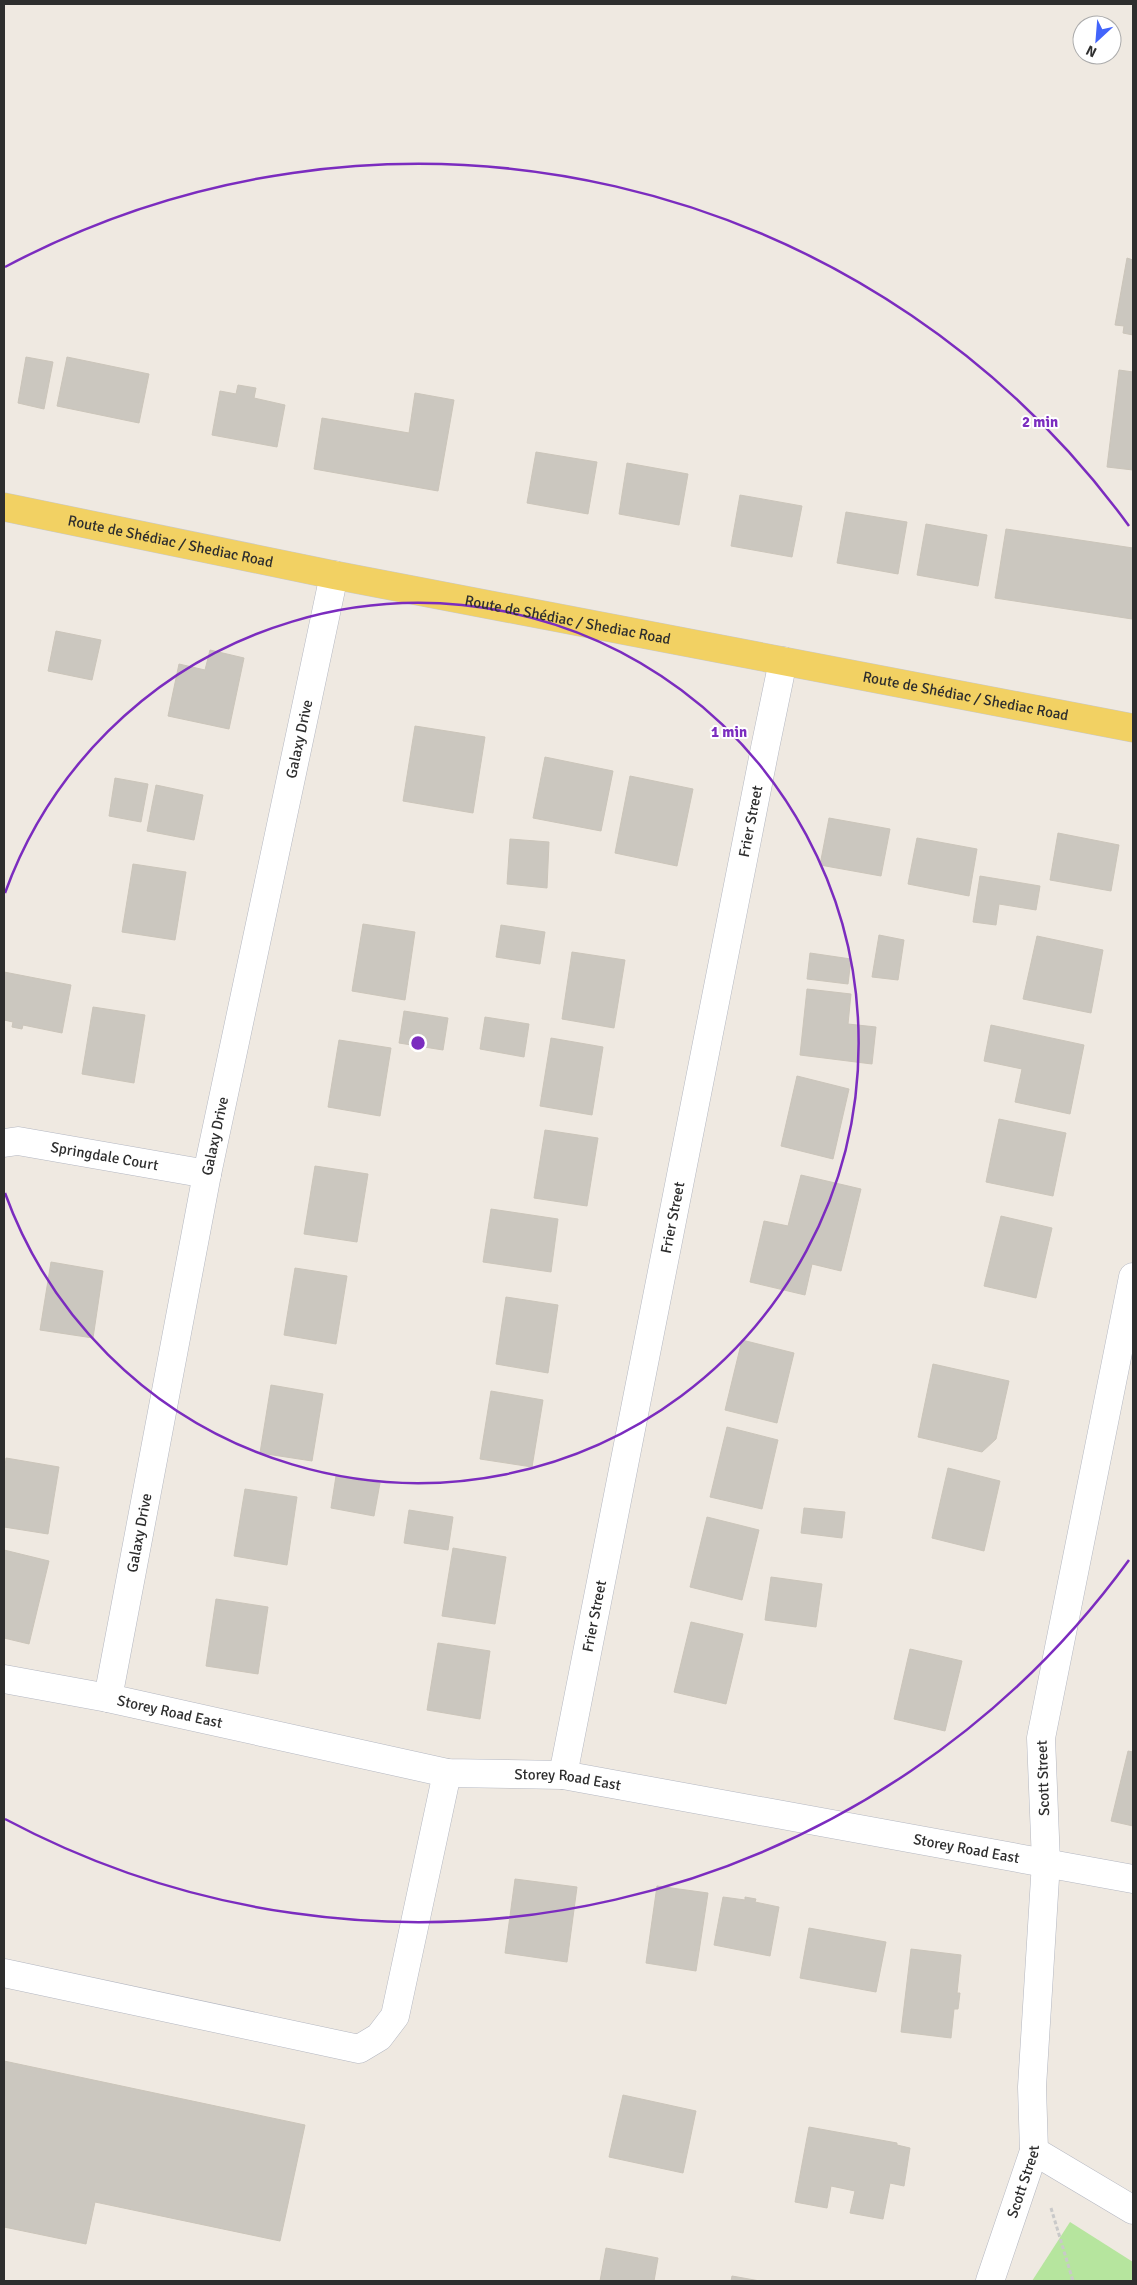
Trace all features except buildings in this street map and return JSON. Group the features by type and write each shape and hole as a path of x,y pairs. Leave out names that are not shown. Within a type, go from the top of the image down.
{"main road":[{"name":"Route de Shédiac / Shediac Road","path":"4,507 334,575 1133,728"}],"street":[{"name":"Galaxy Drive","path":"108,1698 207,1174 334,575"},
{"name":"Frier Street","path":"563,1775 764,748 784,661"},
{"name":"Springdale Court","path":"4,1143 18,1141 207,1174"},
{"name":"Scott Street","path":"990,2281 1034,2151 1032,2087 1046,1862 1041,1738 1133,1277"},
{"name":"Storey Road East","path":"4,1679 108,1698 447,1773 563,1775 1133,1879"},
{"path":"4,1973 359,2049 379,2037 395,2016 447,1773"},
{"path":"1034,2151 1133,2210"}],"path":[{"path":"1051,2207 1073,2281"}],"green space":[{"path":"1070,2222 1133,2262 1133,2281 1032,2281"}]}
